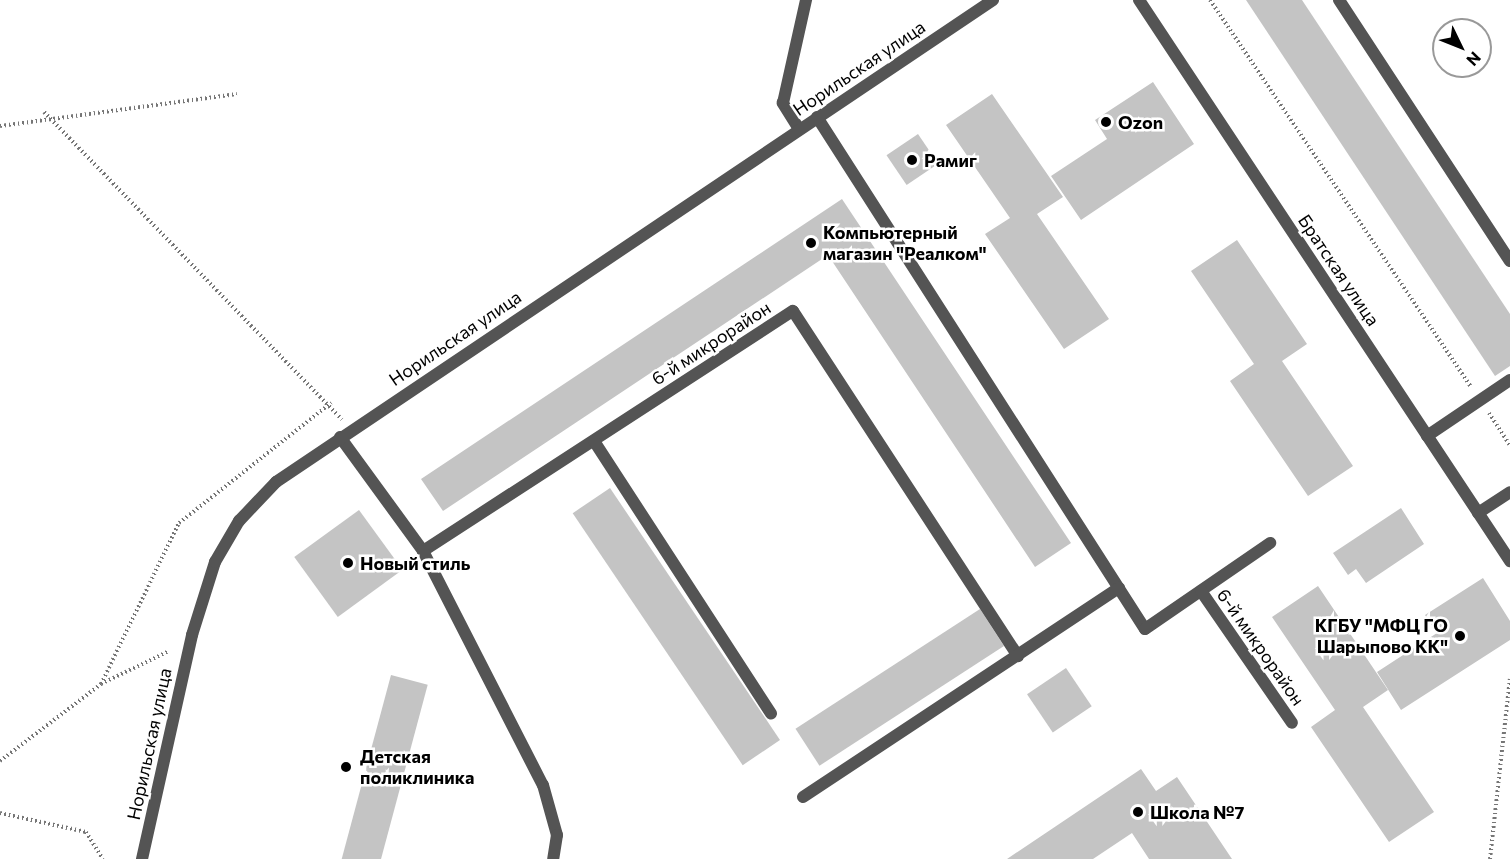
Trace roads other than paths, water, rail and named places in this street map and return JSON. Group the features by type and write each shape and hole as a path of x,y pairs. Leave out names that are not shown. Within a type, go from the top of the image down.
{"street":[{"path":"799,129 783,103 806,0"},
{"name":"Норильская улица","path":"142,859 192,635 215,562 239,521 276,482 993,0"},
{"name":"Братская улица","path":"1139,0 1510,561"},
{"path":"1339,0 1510,261"},
{"name":"6-й микрорайон","path":"817,117 1145,629 1270,543"},
{"name":"6-й микрорайон","path":"423,551 794,311 1018,656"},
{"path":"1427,436 1510,380"},
{"path":"340,437 423,551 543,785 557,835 553,859"},
{"path":"594,441 771,714"},
{"path":"1479,513 1510,492"},
{"path":"803,797 1119,588"},
{"name":"6-й микрорайон","path":"1201,591 1292,723"}],"place":[{"name":"Ozon","path":"1106,122"},
{"name":"Рамиг","path":"912,160"},
{"name":"Компьютерный магазин \"Реалком\"","path":"811,243"},
{"name":"Новый стиль","path":"348,563"},
{"name":"КГБУ \"МФЦ ГО Шарыпово КК\"","path":"1460,636"},
{"name":"Детская поликлиника","path":"346,767"},
{"name":"Школа №7","path":"1138,812"}]}
